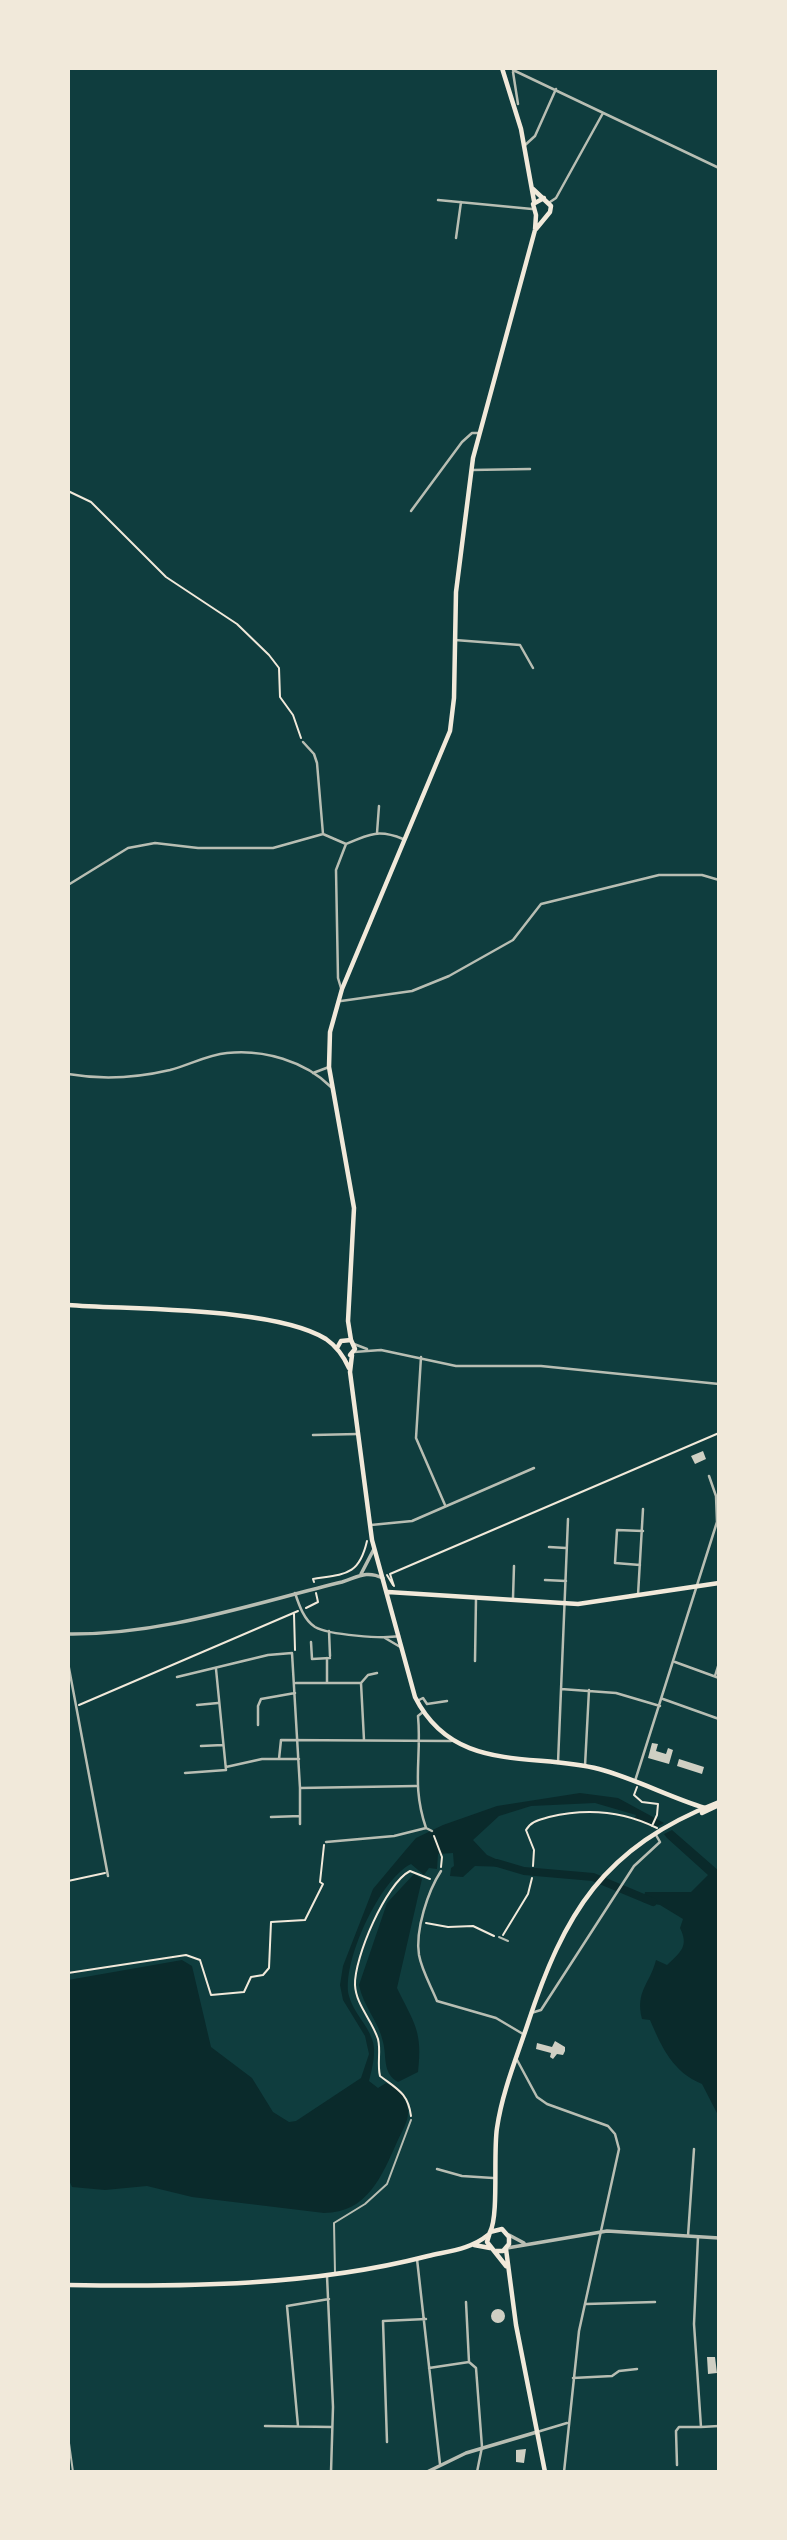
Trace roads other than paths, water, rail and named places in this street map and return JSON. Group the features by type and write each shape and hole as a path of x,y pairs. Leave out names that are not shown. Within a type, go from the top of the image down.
{"main road":[{"path":"502,68 515,102 521,129 534,201 532,209 536,215 535,230 471,470 460,560 450,731 342,989 330,1032 331,1087 354,1208 348,1321 352,1342 350,1372 374,1549 387,1576 388,1592 402,1648 423,1712 451,1741 494,1755 585,1766 709,1808"},
{"path":"532,188 550,202 550,212 543,217 535,230"},
{"path":"534,201 544,198"},
{"path":"536,215 543,217"},
{"path":"68,1305 256,1318 290,1325 325,1338 352,1342"},
{"path":"337,1349 348,1321"},
{"path":"325,1338 343,1356 350,1372"},
{"path":"343,1356 352,1354"},
{"path":"388,1592 565,1603 596,1602 719,1583"},
{"path":"545,2472 506,2266 510,2240 496,2213 493,2178 497,2126 531,2013 565,1928 595,1886 638,1846 671,1826 719,1803"},
{"path":"490,2248 489,2234 496,2213"},
{"path":"68,2285 257,2281 327,2275 417,2259 474,2245 496,2229 506,2232"},
{"path":"474,2245 496,2251 506,2266"},
{"path":"496,2251 507,2248"}],"street":[{"path":"513,69 515,102"},
{"path":"513,69 719,168"},
{"path":"524,146 535,136 556,89"},
{"path":"550,202 556,198 604,113"},
{"path":"438,200 532,209"},
{"path":"456,238 461,202"},
{"path":"411,511 462,442 472,433 479,433"},
{"path":"471,470 530,469"},
{"path":"455,640 520,645 533,668"},
{"path":"303,742 314,754 317,763 323,834"},
{"path":"377,833 379,806"},
{"path":"68,885 128,848 155,843 198,848 273,848 323,834 346,844 388,832 403,839"},
{"path":"342,989 338,978 336,870 346,844"},
{"path":"338,1000 412,990 449,975 513,940 541,904 659,875 702,874 719,880"},
{"path":"68,1074 118,1078 170,1070 226,1053 242,1053 283,1058 313,1073 331,1087"},
{"path":"313,1073 329,1067"},
{"path":"352,1342 370,1349 456,1366 536,1366 719,1384"},
{"path":"352,1354 370,1349"},
{"path":"421,1357 416,1437 445,1506"},
{"path":"313,1435 358,1434"},
{"path":"370,1525 404,1523 534,1468"},
{"path":"637,1782 717,1522 716,1496 709,1476"},
{"path":"712,1481 719,1479"},
{"path":"638,1595 643,1509"},
{"path":"558,1763 568,1519"},
{"path":"641,1565 615,1563 618,1530 643,1531"},
{"path":"549,1547 567,1548"},
{"path":"361,1574 374,1549"},
{"path":"367,1567 380,1566"},
{"path":"370,1573 380,1566"},
{"path":"513,1598 514,1566"},
{"path":"68,1634 121,1634 161,1628 342,1582 361,1574 387,1576"},
{"path":"545,1580 566,1581"},
{"path":"295,1593 312,1624 329,1631 385,1638 399,1636"},
{"path":"475,1661 476,1596"},
{"path":"327,1682 329,1631"},
{"path":"385,1638 402,1648"},
{"path":"311,1642 312,1658 329,1657"},
{"path":"177,1677 268,1655 292,1653 301,1788 300,1824"},
{"path":"674,1662 717,1677 719,1663"},
{"path":"68,1663 83,1731 107,1873"},
{"path":"185,1773 226,1770 216,1669"},
{"path":"364,1740 361,1683 368,1675 377,1673"},
{"path":"295,1683 361,1683"},
{"path":"561,1689 616,1693 660,1706"},
{"path":"585,1766 589,1690"},
{"path":"258,1725 258,1706 261,1699 295,1693"},
{"path":"417,1700 423,1698 427,1704 447,1701"},
{"path":"663,1699 719,1719"},
{"path":"197,1704 218,1703"},
{"path":"423,1712 418,1716 421,1739 416,1786 426,1828"},
{"path":"279,1759 280,1741 451,1741"},
{"path":"201,1746 223,1745"},
{"path":"225,1767 262,1759 299,1759"},
{"path":"301,1788 416,1786"},
{"path":"271,1817 300,1816"},
{"path":"326,1842 394,1836 426,1828 432,1831"},
{"path":"531,2013 541,2010 634,1866 660,1842 656,1835"},
{"path":"440,1871 434,1881 423,1922 419,1955 437,2001 496,2018 524,2035"},
{"path":"499,1937 508,1941"},
{"path":"538,1993 547,1997"},
{"path":"517,2061 537,2097 547,2104 600,2122 615,2134 619,2149 573,2378 564,2472"},
{"path":"335,2274 334,2223 365,2204 387,2184 411,2120"},
{"path":"688,2237 694,2149"},
{"path":"438,2169 462,2176 493,2178"},
{"path":"506,2232 526,2244"},
{"path":"507,2248 602,2232 719,2238"},
{"path":"698,2237 694,2324 701,2427"},
{"path":"417,2259 426,2319 440,2464"},
{"path":"327,2275 331,2471"},
{"path":"298,2426 287,2306 329,2299"},
{"path":"466,2302 469,2362 476,2368 482,2447 477,2472"},
{"path":"586,2304 655,2302"},
{"path":"387,2442 383,2321 426,2319"},
{"path":"429,2368 469,2362"},
{"path":"573,2378 612,2376 619,2371 637,2369"},
{"path":"427,2472 482,2447 568,2423"},
{"path":"265,2426 332,2427"},
{"path":"677,2465 676,2431 679,2427 719,2426"},
{"path":"68,2436 73,2472"}],"water":[{"path":"580,1793 618,1798 664,1823 656,1827 635,1818 636,1815 595,1803 531,1806 499,1816 473,1840 487,1855 507,1864 507,1867 475,1866 463,1877 450,1876 454,1866 453,1853 438,1854 437,1869 429,1868 424,1875 411,1864 387,1886 365,1923 351,1964 349,1996 373,2044 374,2060 369,2081 378,2088 386,2083 398,2090 406,2101 408,2115 379,2179 362,2200 351,2207 324,2213 192,2197 147,2186 105,2190 72,2187 68,2178 68,1980 182,1960 192,1966 211,2047 252,2078 273,2112 289,2122 296,2121 361,2078 369,2054 365,2036 343,2000 340,1985 343,1966 373,1889 416,1838 443,1825 497,1806"},
{"path":"672,1830 719,1871 719,2117 702,2084 676,2066 650,2020 642,2019 640,2009 642,1994 656,1960 667,1965 684,1944 680,1928 683,1919 660,1905 643,1902 645,1892 691,1892 708,1875 664,1834"},
{"path":"414,1874 422,1879 397,1988 416,2028 419,2047 418,2072 398,2082 389,2074 381,2035 359,1985 387,1903"}],"waterway":[{"path":"497,1863 524,1871 593,1877 653,1902"}]}
